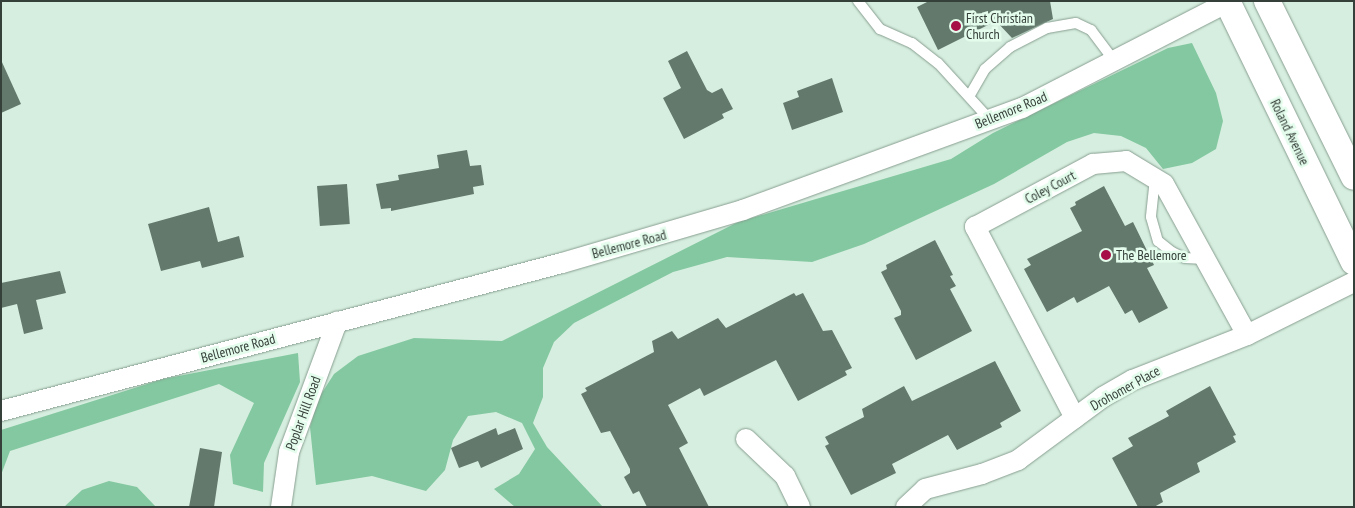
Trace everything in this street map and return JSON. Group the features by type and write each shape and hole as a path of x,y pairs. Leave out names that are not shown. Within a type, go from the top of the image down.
{"street":[{"path":"1267,1 1354,177"},
{"name":"Bellemore Road","path":"1,411 672,233 823,182 990,120 1052,94 1228,2"},
{"name":"Roland Avenue","path":"1228,2 1354,262"},
{"name":"Coley Court","path":"1075,418 975,227 1093,164 1126,161 1156,177 1173,196 1247,335"},
{"name":"Drohomer Place","path":"906,507 925,489 982,474 1018,460 1075,418 1133,380 1247,335 1354,282"},
{"name":"Poplar Hill Road","path":"281,507 288,452 337,322"},
{"path":"746,439 785,476 800,507"}],"lane":[{"path":"858,1 880,28 912,43 938,63 970,95 990,120"},
{"path":"970,95 985,69 1010,47 1047,28 1076,23 1092,30 1115,62"},
{"path":"1156,177 1151,217 1158,241 1172,252 1185,258 1205,259"}],"shaded area":[{"path":"1192,43 1216,93 1223,121 1216,149 1192,163 1163,169 1146,148 1121,136 1094,133 1067,142 994,184 864,244 812,262 727,257 673,272 574,323 554,342 543,368 543,397 533,423 547,447 603,507 515,507 494,489 519,474 535,449 522,423 496,412 468,416 453,440 445,470 426,491 372,476 316,485 310,427 318,399 334,374 358,356 414,338 502,341 738,222 951,159 993,133 1168,48"},
{"path":"298,353 300,382 264,463 263,492 233,484 230,455 254,403 219,384 10,451 1,475 1,430 163,379"},
{"path":"109,481 137,487 156,507 64,507 82,490"}],"building":[{"name":"First Christian Church","path":"929,1 1050,1 1053,19 1012,38 996,21 938,50 917,7"},
{"path":"687,51 707,90 712,93 722,88 733,109 722,114 724,118 684,139 663,98 681,88 668,61"},
{"path":"1,60 21,104 1,113"},
{"path":"832,78 843,112 792,130 783,103 799,97 797,91"},
{"path":"467,150 470,166 481,165 484,185 473,187 474,194 391,211 391,208 381,209 376,184 399,180 398,175 439,168 437,155"},
{"path":"347,184 350,224 320,226 317,186"},
{"name":"The Bellemore","path":"1104,186 1125,226 1133,222 1154,265 1147,268 1168,308 1139,323 1132,310 1125,314 1109,286 1077,303 1074,297 1047,312 1024,269 1031,265 1027,259 1082,231 1070,208 1076,205 1075,202"},
{"path":"209,207 218,242 239,236 244,257 202,268 200,261 161,271 148,224"},
{"path":"935,240 953,275 950,276 956,286 950,289 972,331 916,360 894,318 901,315 901,311 881,272 887,269 886,265"},
{"path":"60,271 66,293 36,300 43,329 24,334 17,304 1,308 1,283"},
{"path":"794,293 796,296 803,293 823,331 832,330 852,368 845,371 847,375 798,401 776,360 704,396 700,388 668,405 688,443 679,448 709,507 647,507 639,491 633,494 624,477 630,473 630,469 610,431 601,433 581,394 587,391 585,388 654,352 652,341 672,331 678,339 718,318 726,328"},
{"path":"995,361 1021,411 1000,423 1002,427 957,450 948,435 892,464 896,473 851,495 825,446 829,444 825,437 864,417 862,409 904,386 912,401"},
{"path":"1210,386 1236,435 1233,436 1236,442 1197,463 1200,472 1160,493 1163,502 1154,507 1138,507 1112,458 1133,446 1128,438 1169,416 1166,411"},
{"path":"496,428 498,435 515,428 523,449 481,468 478,461 459,468 451,448"},
{"path":"200,448 222,452 214,507 189,507"}],"place":[{"name":"First Christian Church","path":"956,26"},
{"name":"The Bellemore","path":"1106,255"}]}
